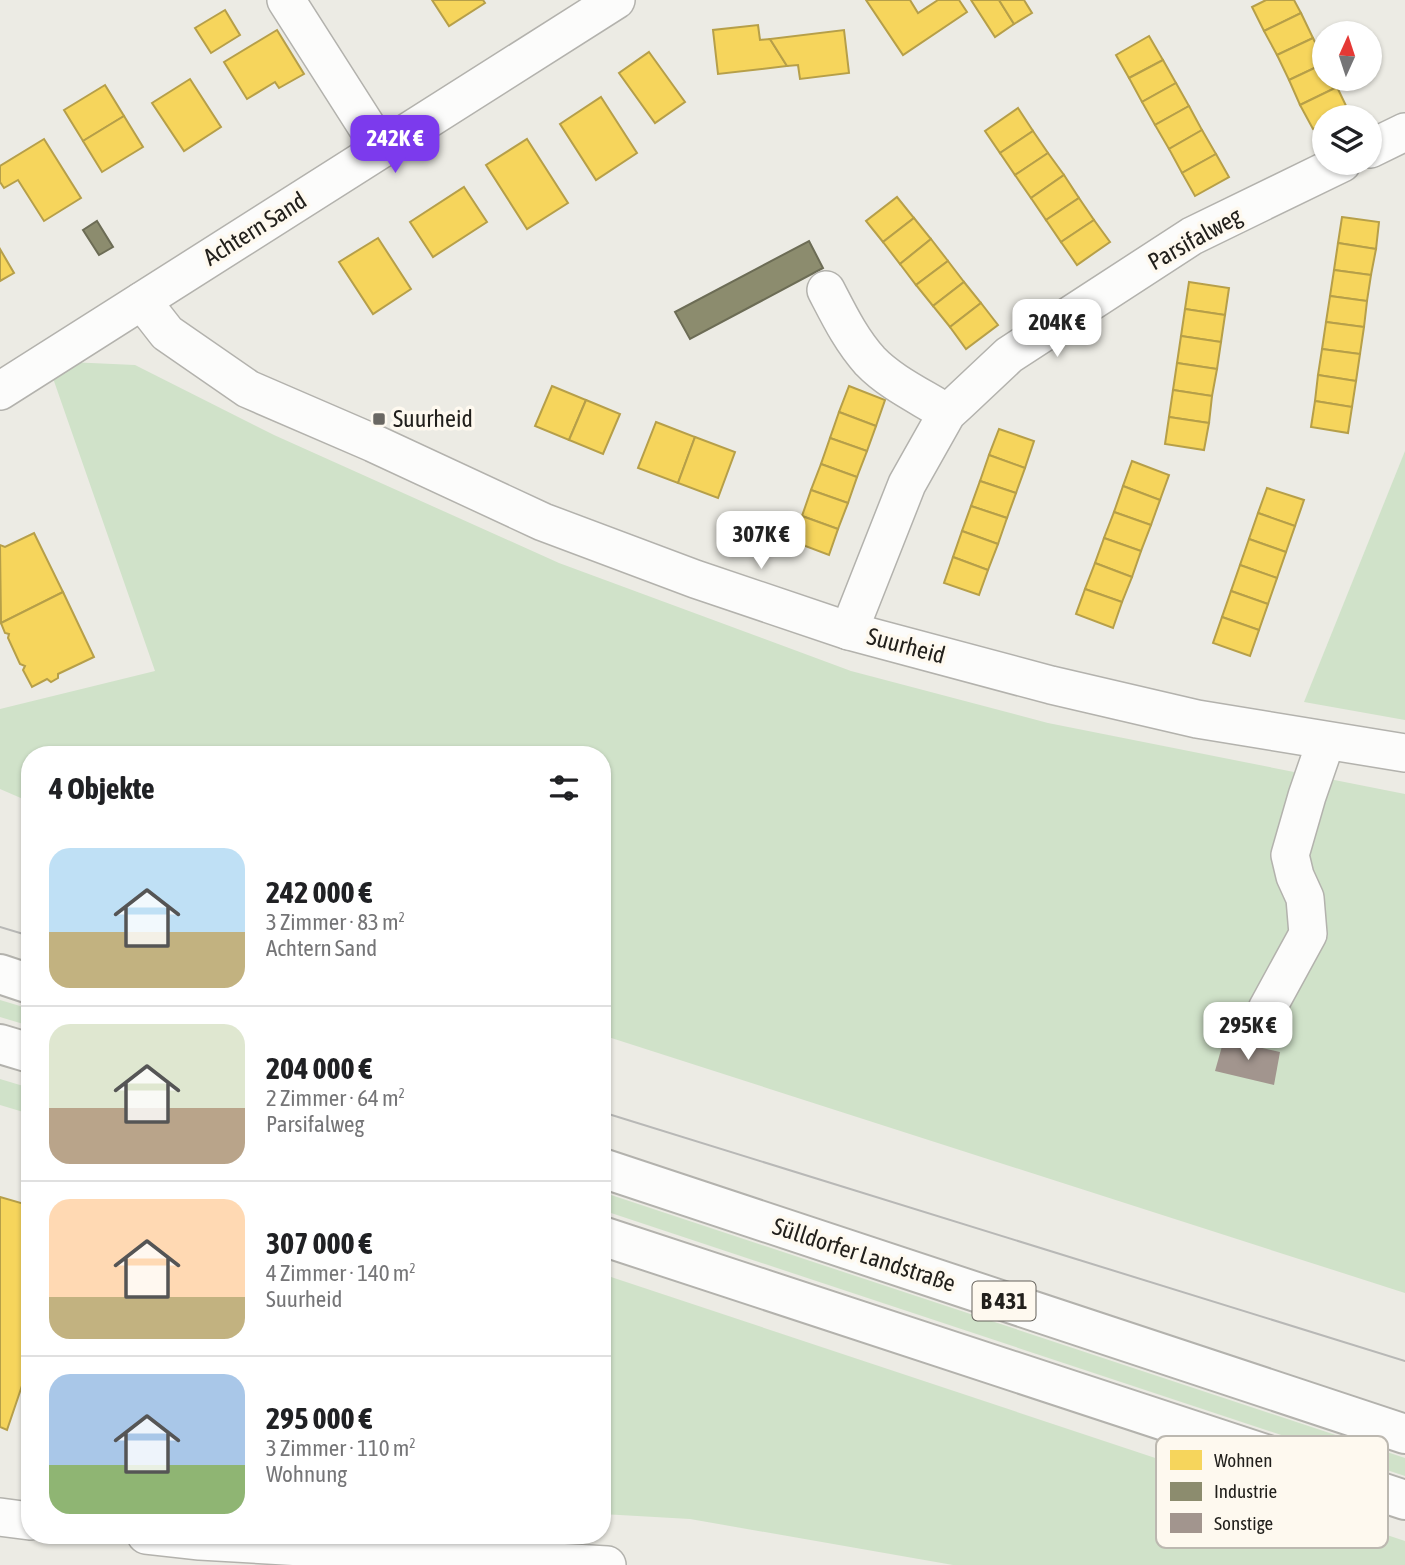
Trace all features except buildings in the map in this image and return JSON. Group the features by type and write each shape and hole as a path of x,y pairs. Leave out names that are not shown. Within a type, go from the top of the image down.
{"highway":[{"path":"0,975 21,981"},
{"path":"0,1044 21,1050"},
{"name":"Sülldorfer Landstraße","path":"611,1171 1405,1434"},
{"name":"B 431","path":"611,1239 1210,1436"},
{"name":"B 431","path":"1388,1494 1405,1500"}],"street":[{"path":"286,0 381,149"},
{"name":"Achtern Sand","path":"0,391 616,0"},
{"path":"1382,143 1405,132"},
{"name":"Parsifalweg","path":"849,631 907,484 947,413 1009,355 1192,236 1317,175"},
{"path":"826,290 847,330 870,360 890,377 947,413"},
{"name":"Suurheid","path":"142,300 167,333 248,389 373,443 542,522 695,579 849,631 1051,685 1185,716 1405,753"},
{"path":"1267,1009 1308,933 1305,898 1295,876 1290,855 1326,741"},
{"path":"0,1517 21,1520"},
{"path":"251,1544 607,1565"}],"green space":[{"path":"47,361 135,365 274,435 559,563 851,671 1048,723 1405,794 1405,1293 611,1038 611,746 21,746 21,798 0,789 0,709 155,671"},
{"path":"1405,451 1405,720 1304,702"},
{"path":"0,1000 21,1006 21,1023 0,1017"},
{"path":"0,1079 21,1085 21,1111 0,1105"},
{"path":"611,1195 1339,1436 1284,1436 611,1213"},
{"path":"611,1277 1156,1458 1156,1548 1388,1548 1388,1535 1405,1541 1405,1565 953,1565 690,1519 611,1515"},
{"path":"1388,1452 1405,1458 1405,1476 1388,1470"}],"tram line":[{"path":"0,927 21,933"},
{"path":"611,1115 1405,1361"}],"place":[{"name":"Suurheid","path":"379,419"}]}
